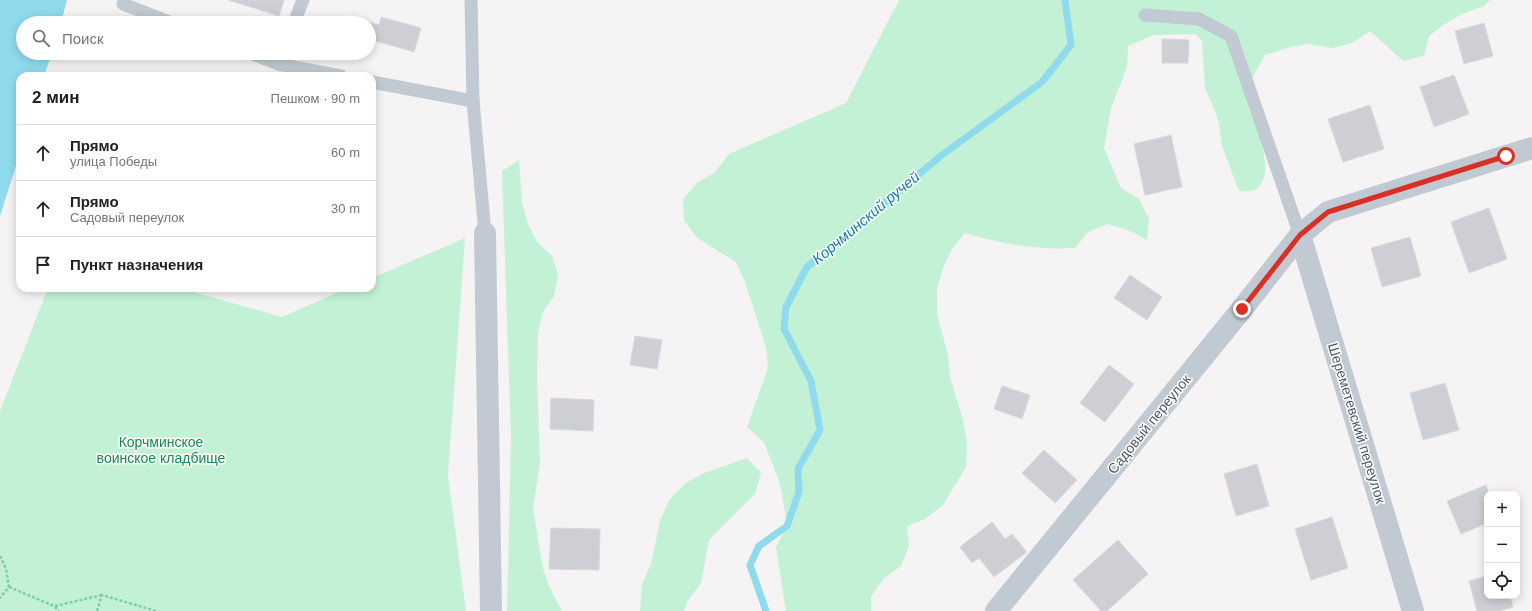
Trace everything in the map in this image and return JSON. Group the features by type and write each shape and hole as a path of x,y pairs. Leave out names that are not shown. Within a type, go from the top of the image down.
{"street":[{"name":"Садовый переулок","path":"996,611 1242,309 1300,235 1328,212 1532,148"},
{"path":"485,233 491,611"},
{"name":"Шереметевский переулок","path":"1300,235 1413,611"}],"lane":[{"path":"124,0 123,4 154,16"},
{"path":"297,16 303,0"},
{"path":"470,0 473,101 485,233"},
{"path":"1145,15 1199,19 1231,36 1300,235"},
{"path":"287,60 328,72"},
{"path":"376,83 473,101"}],"path":[{"path":"0,556 6,569 9,587 0,598"},
{"path":"9,587 54,606 60,611"},
{"path":"54,606 102,595 156,611"},
{"path":"97,611 102,595"},
{"path":"54,606 54,611"}],"green space":[{"path":"899,0 1490,0 1485,6 1464,13 1446,23 1429,36 1424,56 1403,61 1370,31 1352,43 1332,48 1307,44 1265,55 1251,81 1247,97 1248,106 1254,120 1265,160 1265,169 1262,182 1258,188 1250,191 1239,191 1222,146 1219,123 1205,88 1202,41 1196,34 1154,35 1128,46 1127,67 1111,108 1104,148 1121,188 1139,199 1149,219 1147,240 1128,230 1107,224 1088,232 1075,248 1033,247 992,240 965,233 952,249 943,268 937,290 937,314 948,355 950,377 963,420 967,443 966,467 943,505 925,519 907,526 909,546 901,566 884,578 871,597 871,611 786,611 776,547 787,526 780,484 764,442 747,427 768,368 766,347 745,282 736,262 697,238 684,220 683,199 697,183 715,172 729,154 846,103"},
{"path":"519,160 522,203 528,224 537,242 552,256 558,275 554,296 542,313 538,334 537,377 540,464 533,508 543,569 550,588 562,611 507,611 511,437 502,171"},
{"name":"Корчминское воинское кладбище","path":"465,238 448,475 466,611 0,611 0,411 46,292 193,292 282,317 339,292 376,292 376,276"},
{"path":"747,458 761,473 755,494 709,540 701,583 687,602 684,611 640,611 642,585 651,564 660,521 669,500 686,483 704,473"}],"water":[{"path":"0,0 67,0 63,16 16,16 16,60 50,60 45,72 16,72 16,166 0,216"}],"building":[{"path":"228,0 284,0 279,16"},
{"path":"381,17 421,28 414,52 376,41 376,24 379,25"},
{"path":"1484,23 1493,56 1464,64 1455,31"},
{"path":"1162,39 1189,40 1188,63 1162,63"},
{"path":"1454,75 1469,114 1434,127 1420,87"},
{"path":"1370,105 1384,149 1343,162 1328,119"},
{"path":"1171,135 1182,187 1145,195 1134,144"},
{"path":"1489,208 1507,259 1469,273 1451,222"},
{"path":"1410,237 1421,276 1382,287 1371,248"},
{"path":"1130,275 1162,297 1147,320 1114,298"},
{"path":"635,336 662,340 657,369 630,365"},
{"path":"1109,365 1134,384 1105,422 1080,403"},
{"path":"1445,383 1459,430 1423,440 1410,393"},
{"path":"1002,386 1030,395 1022,419 994,409"},
{"path":"551,398 594,400 593,431 550,429"},
{"path":"1044,450 1077,480 1055,503 1022,473"},
{"path":"1257,464 1269,506 1236,516 1224,474"},
{"path":"1486,485 1488,491 1484,491 1484,524 1461,534 1447,501"},
{"path":"1332,517 1348,568 1311,580 1295,529"},
{"path":"992,522 1005,539 1012,534 1027,552 994,577 979,558 972,563 960,547"},
{"path":"551,528 600,529 599,570 549,569"},
{"path":"1118,540 1148,574 1107,611 1101,611 1073,580"},
{"path":"1484,577 1484,599 1511,599 1513,607 1499,611 1477,611 1469,581"}],"waterway":[{"name":"Корчминский ручей","path":"766,611 750,565 759,546 787,526 799,492 798,469 820,430 811,381 784,329 786,307 807,267 942,155 1042,82 1071,45 1065,0"}],"route":[{"path":"1242,309 1300,235 1328,212 1506,156"}]}
